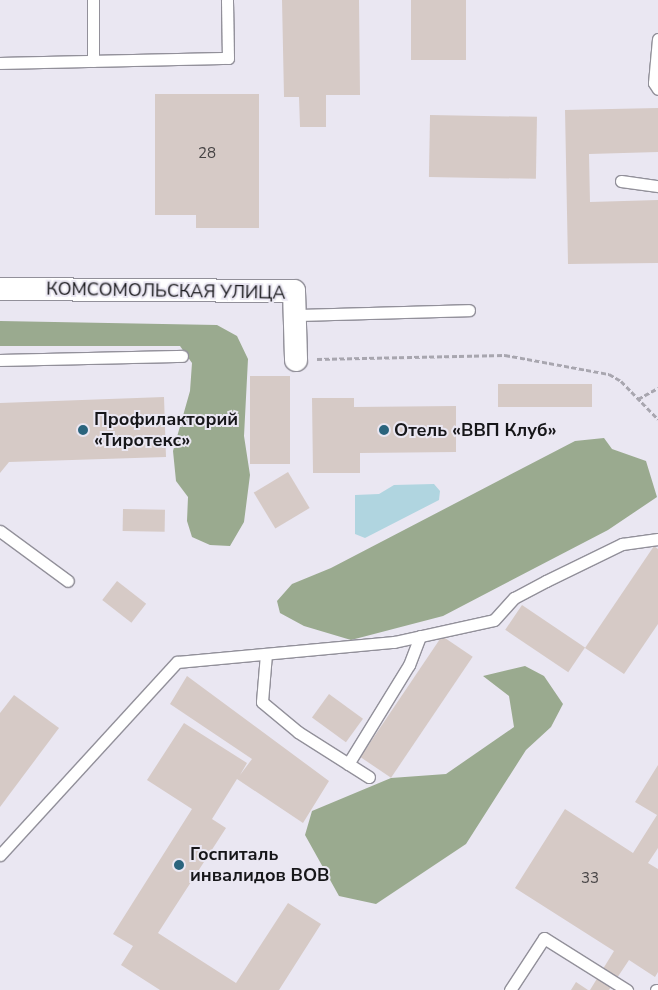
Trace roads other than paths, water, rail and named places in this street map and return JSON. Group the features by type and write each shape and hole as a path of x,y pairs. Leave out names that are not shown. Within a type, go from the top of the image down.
{"street":[{"name":"КОМСОМОЛЬСКАЯ УЛИЦА","path":"0,290 294,291 296,360"}],"lane":[{"path":"93,0 93,61"},
{"path":"0,63 228,58 228,0"},
{"path":"658,39 654,83 658,89"},
{"path":"621,181 658,186"},
{"path":"295,315 469,310"},
{"path":"0,360 182,356"},
{"path":"0,531 68,581"},
{"path":"0,855 177,662 394,642 494,620 514,598 622,544 658,539"},
{"path":"348,764 409,665 420,636"},
{"path":"266,654 262,702 298,732 369,777"},
{"path":"510,990 544,938 627,990"}],"water":[{"path":"434,484 440,491 439,500 365,538 355,534 355,495 379,494 394,485"}],"place":[{"name":"Профилакторий «Тиротекс»","path":"83,430"},
{"name":"Отель «ВВП Клуб»","path":"384,430"},
{"name":"Госпиталь инвалидов ВОВ","path":"179,865"}]}
